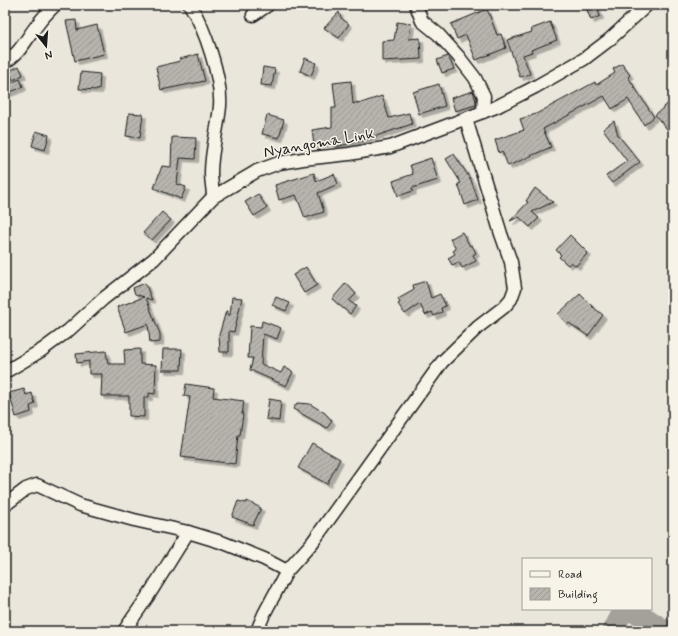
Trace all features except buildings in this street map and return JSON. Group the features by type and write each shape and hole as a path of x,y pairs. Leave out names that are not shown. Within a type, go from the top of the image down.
{"street":[{"path":"5,62 21,48 38,23 55,5"},
{"path":"190,5 195,13 207,42 219,90 220,106 214,140 211,173 214,197"},
{"path":"253,15 268,5"},
{"path":"416,5 422,21 438,34 475,78 484,96 483,112"},
{"name":"Nyangoma Link","path":"5,372 42,350 69,330 103,299 154,259 214,197 257,171 279,164 303,159 349,154 390,147 496,107 584,59 609,40 647,5"},
{"path":"257,631 264,614 287,571 317,537 442,362 478,327 504,307 511,299 514,288 511,262 466,119"},
{"path":"5,505 26,489 37,486 80,505 134,520 188,532 264,559 287,571"},
{"path":"124,631 150,593 188,532"}],"waterway":[{"path":"613,631 624,610"},
{"path":"627,610 643,616 666,631"}]}
